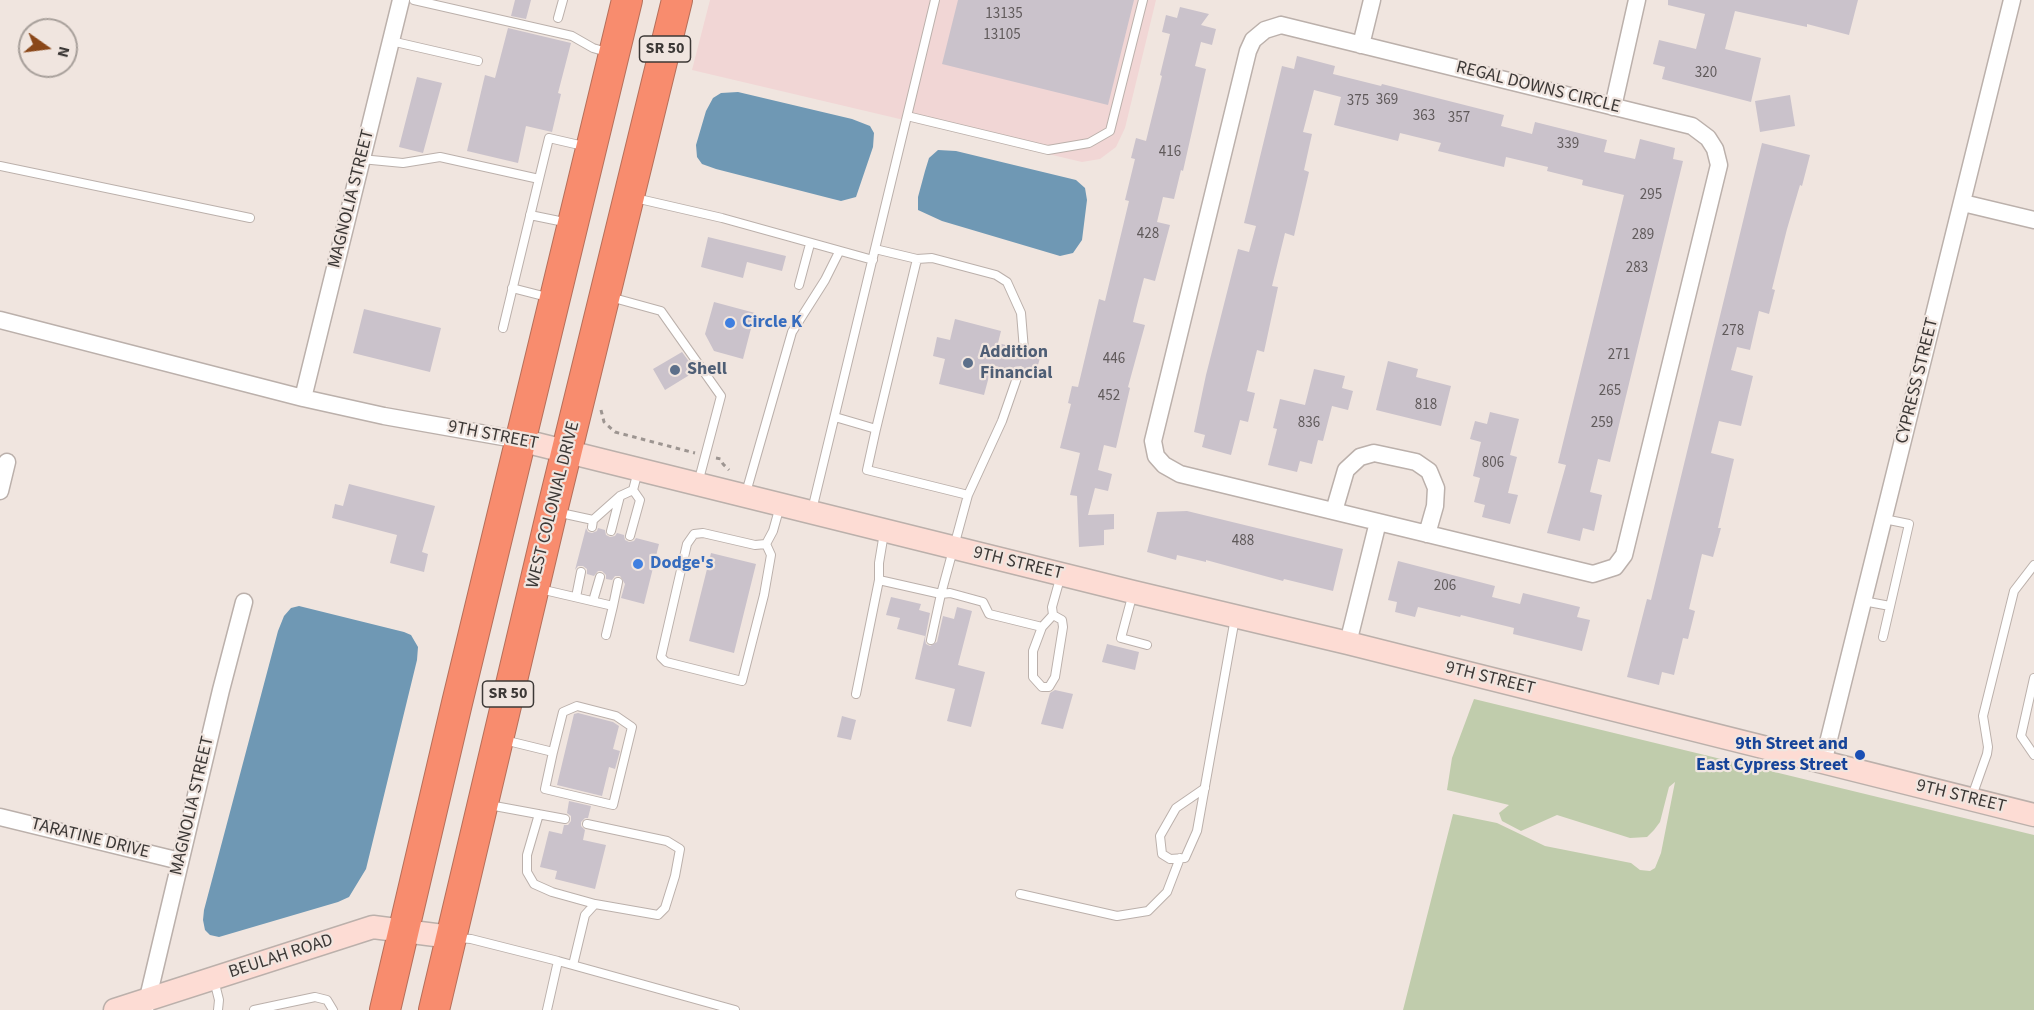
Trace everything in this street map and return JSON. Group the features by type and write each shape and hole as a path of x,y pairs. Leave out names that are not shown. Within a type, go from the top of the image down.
{"highway":[{"name":"SR 50","path":"385,1010 627,0"},
{"name":"WEST COLONIAL DRIVE","path":"434,1010 676,0"}],"street":[{"name":"MAGNOLIA STREET","path":"303,398 401,0"},
{"path":"1360,45 1372,0"},
{"path":"1613,107 1637,0"},
{"name":"CYPRESS STREET","path":"1822,763 2012,0"},
{"name":"REGAL DOWNS CIRCLE","path":"1281,26 1613,107 1692,126 1708,138 1715,149 1719,165 1624,555 1615,567 1593,574 1427,534 1180,474 1164,465 1156,456 1153,441 1248,51 1253,40 1265,30 1281,26"},
{"path":"1963,203 2034,220"},
{"name":"9TH STREET","path":"0,320 303,398 384,416 520,440 566,452 636,480 698,484 1348,643 2034,815"},
{"path":"1334,511 1346,470 1360,457 1374,453 1416,462 1429,471 1436,488 1435,506 1427,534"},
{"path":"0,491 7,462"},
{"path":"1348,643 1378,522"},
{"name":"MAGNOLIA STREET","path":"147,1004 244,602"},
{"name":"TARATINE DRIVE","path":"0,817 180,861"},
{"name":"BEULAH ROAD","path":"115,1010 147,1004 214,979 373,927 450,937"}],"lane":[{"path":"414,0 572,36 593,48 614,54"},
{"path":"558,18 563,0"},
{"path":"812,513 935,0"},
{"path":"907,116 1048,150 1089,143 1110,131 1143,0"},
{"path":"391,41 478,61"},
{"path":"503,328 549,138 591,147"},
{"path":"361,159 403,163 440,157 539,179"},
{"path":"0,166 250,218"},
{"path":"629,196 722,218 873,260"},
{"path":"530,215 572,224"},
{"path":"799,285 810,244"},
{"path":"875,249 916,260 932,258 996,275 1007,282 1022,313 1024,350"},
{"path":"745,496 792,332 825,280 839,252"},
{"path":"916,260 867,470 968,495"},
{"path":"512,288 554,299"},
{"path":"605,296 662,311 721,396 698,484"},
{"path":"931,640 968,495 1002,421 1019,372"},
{"path":"835,417 876,429"},
{"path":"552,511 593,523 636,480"},
{"path":"630,536 640,500 636,480"},
{"path":"611,531 620,496"},
{"path":"766,544 773,531 780,505"},
{"path":"1882,637 1909,524 1884,519"},
{"path":"856,694 879,580 884,531"},
{"path":"704,533 755,545 766,544 771,555 766,585 742,681 666,662 661,657 687,544 694,534 704,533"},
{"path":"1971,799 1987,754 1983,716 2014,591 2034,566"},
{"path":"576,597 581,572"},
{"path":"1053,615 1062,620 1063,627 1055,676 1049,687 1042,687 1032,677 1033,651 1042,627 1053,615 1052,607 1062,574"},
{"path":"593,601 600,577"},
{"path":"879,580 941,594 950,593 982,602 989,614 1042,627"},
{"path":"606,635 618,582"},
{"path":"534,587 613,606"},
{"path":"1133,592 1121,638 1147,645"},
{"path":"1863,601 1890,606"},
{"path":"1205,788 1176,808 1160,836 1162,854 1170,859 1185,858 1197,831 1205,788 1235,617"},
{"path":"2034,678 2021,736 2034,755"},
{"path":"577,706 616,716 632,728 613,805 545,789 553,752 563,712 577,706"},
{"path":"498,739 553,752"},
{"path":"482,804 565,819"},
{"path":"539,814 527,855 526,872 534,884 552,892 596,904 658,915 665,908 675,876 680,849 667,841 586,824"},
{"path":"1020,894 1117,916 1148,910 1167,892 1180,858"},
{"path":"573,965 585,915 596,904"},
{"path":"450,937 471,939 558,961 735,1010"},
{"path":"547,1010 558,961"},
{"path":"214,979 219,1000 218,1010"},
{"path":"254,1010 315,997 327,1000 333,1010"},
{"path":"299,1010 302,1000"}],"path":[{"path":"600,407 604,422 615,432 721,459 729,470"}],"shaded area":[{"path":"710,0 1156,0 1125,128 1116,147 1100,159 1082,162 692,70"}],"green space":[{"path":"1474,699 2034,835 2034,1010 1403,1010 1453,814 1497,823 1545,846 1631,863 1640,870 1650,871 1655,868 1661,853 1675,782 1669,787 1660,822 1654,830 1647,837 1630,838 1557,815 1521,831 1502,821 1499,813 1509,805 1447,790 1452,758"}],"water":[{"path":"738,92 852,119 870,126 874,133 873,147 856,197 841,201 702,164 697,157 696,145 706,111 713,98 721,93"},
{"path":"938,150 956,151 1076,180 1085,188 1087,200 1082,240 1073,253 1060,256 942,221 918,210 918,197 929,158"},
{"path":"299,606 404,632 411,635 418,647 417,660 366,869 349,897 338,902 219,937 210,935 205,930 204,910 278,631 284,616 291,608"}],"building":[{"path":"515,0 531,0 526,19 511,16"},
{"path":"958,0 1134,0 1108,105 942,64"},
{"path":"1668,0 1858,0 1849,35 1807,24 1807,27 1735,11 1725,49 1761,58 1751,102 1662,79 1665,67 1653,64 1659,40 1696,49 1705,14 1668,5"},
{"path":"1180,7 1209,14 1201,25 1216,29 1212,45 1201,42 1195,66 1206,69 1183,171 1181,170 1174,199 1163,197 1157,222 1170,225 1155,281 1144,278 1136,309 1133,322 1145,325 1128,387 1130,388 1116,448 1104,445 1098,470 1112,474 1108,491 1095,488 1088,515 1114,514 1114,529 1104,530 1104,545 1079,547 1077,496 1070,495 1080,453 1060,448 1071,404 1068,403 1072,386 1078,387 1099,299 1105,301 1129,201 1125,200 1135,159 1131,158 1136,138 1146,141 1170,34 1162,32 1166,15 1177,18"},
{"path":"508,28 571,43 558,93 561,94 552,132 526,126 518,163 467,151 485,75 495,78"},
{"path":"1297,56 1335,66 1333,74 1504,115 1501,126 1532,134 1535,122 1607,140 1604,152 1635,159 1640,139 1675,148 1673,159 1683,161 1610,462 1598,459 1590,492 1602,495 1594,531 1583,528 1580,541 1547,533 1566,465 1558,463 1624,195 1582,185 1583,180 1547,171 1548,167 1506,157 1504,167 1438,151 1441,143 1400,133 1398,141 1334,125 1341,97 1314,90 1303,132 1312,134 1304,170 1309,172 1294,236 1285,233 1272,286 1278,287 1264,352 1257,350 1247,391 1255,393 1248,422 1240,420 1231,455 1202,447 1205,435 1194,432 1206,375 1238,249 1249,252 1256,226 1244,223 1282,66 1294,69"},
{"path":"417,77 442,83 423,153 399,147"},
{"path":"1790,95 1795,126 1760,132 1755,101"},
{"path":"1762,143 1810,155 1787,229 1772,289 1775,290 1769,314 1759,311 1750,350 1737,347 1731,370 1753,376 1741,426 1719,421 1711,453 1734,459 1718,528 1721,528 1713,557 1702,554 1689,609 1695,611 1688,639 1683,638 1674,675 1662,672 1659,685 1627,677 1647,599 1651,600"},
{"path":"708,237 786,256 782,271 747,262 743,278 701,267"},
{"name":"Circle K","path":"714,302 755,313 743,359 714,351 705,334"},
{"path":"364,309 441,328 430,372 353,353"},
{"path":"955,319 1001,331 998,343 1017,348 1018,353 1022,356 1027,356 1030,351 1041,354 1035,376 1025,374 1021,366 1015,367 1013,371 992,365 984,395 939,384 945,359 933,356 937,337 950,340"},
{"name":"Shell","path":"682,352 696,371 665,390 653,369"},
{"path":"1388,361 1418,369 1416,377 1451,386 1441,426 1376,410"},
{"path":"1314,369 1345,376 1342,388 1353,391 1348,410 1332,406 1323,441 1318,440 1312,464 1300,461 1297,472 1268,465 1277,429 1273,428 1280,399 1305,405"},
{"path":"1490,412 1519,419 1510,455 1517,457 1508,493 1518,495 1510,524 1482,517 1485,505 1474,502 1480,478 1473,476 1481,442 1470,439 1475,421 1487,424"},
{"path":"349,484 435,506 422,552 428,554 424,572 390,563 397,535 332,518 335,504 343,506"},
{"path":"1187,511 1343,549 1333,591 1284,579 1283,581 1206,560 1206,562 1177,555 1176,560 1147,552 1157,512"},
{"path":"586,528 592,533 598,528 605,530 606,535 610,537 617,533 624,535 625,540 629,542 636,538 659,544 644,604 621,598 625,584 620,576 615,576 612,580 606,579 602,571 598,571 594,576 587,574 587,569 583,566 578,566 575,570"},
{"path":"711,553 756,564 734,653 689,641"},
{"path":"1398,561 1495,586 1492,597 1520,604 1523,593 1580,607 1577,617 1590,620 1582,651 1513,634 1514,628 1461,615 1460,617 1418,607 1415,617 1395,612 1397,602 1388,600"},
{"path":"891,597 921,604 919,610 930,613 925,639 926,644 930,646 937,642 943,616 954,619 957,607 972,611 958,665 985,672 971,727 947,721 955,689 915,679 925,636 897,629 900,618 886,615"},
{"path":"1107,644 1139,652 1135,670 1102,662"},
{"path":"1055,690 1073,694 1063,729 1041,724 1050,693"},
{"path":"574,714 613,722 619,726 613,749 620,751 615,769 609,767 602,796 557,785"},
{"path":"842,716 856,720 851,740 837,737"},
{"path":"569,801 591,806 588,818 581,822 585,830 583,840 606,845 595,889 555,879 557,871 540,867 549,831 562,834 564,825 568,825 571,821 571,816 567,813"}],"place":[{"name":"Circle K","path":"730,323"},
{"name":"Addition Financial","path":"968,363"},
{"name":"Shell","path":"675,370"},
{"name":"Dodge's","path":"638,564"},
{"name":"9th Street and East Cypress Street","path":"1860,755"}]}
